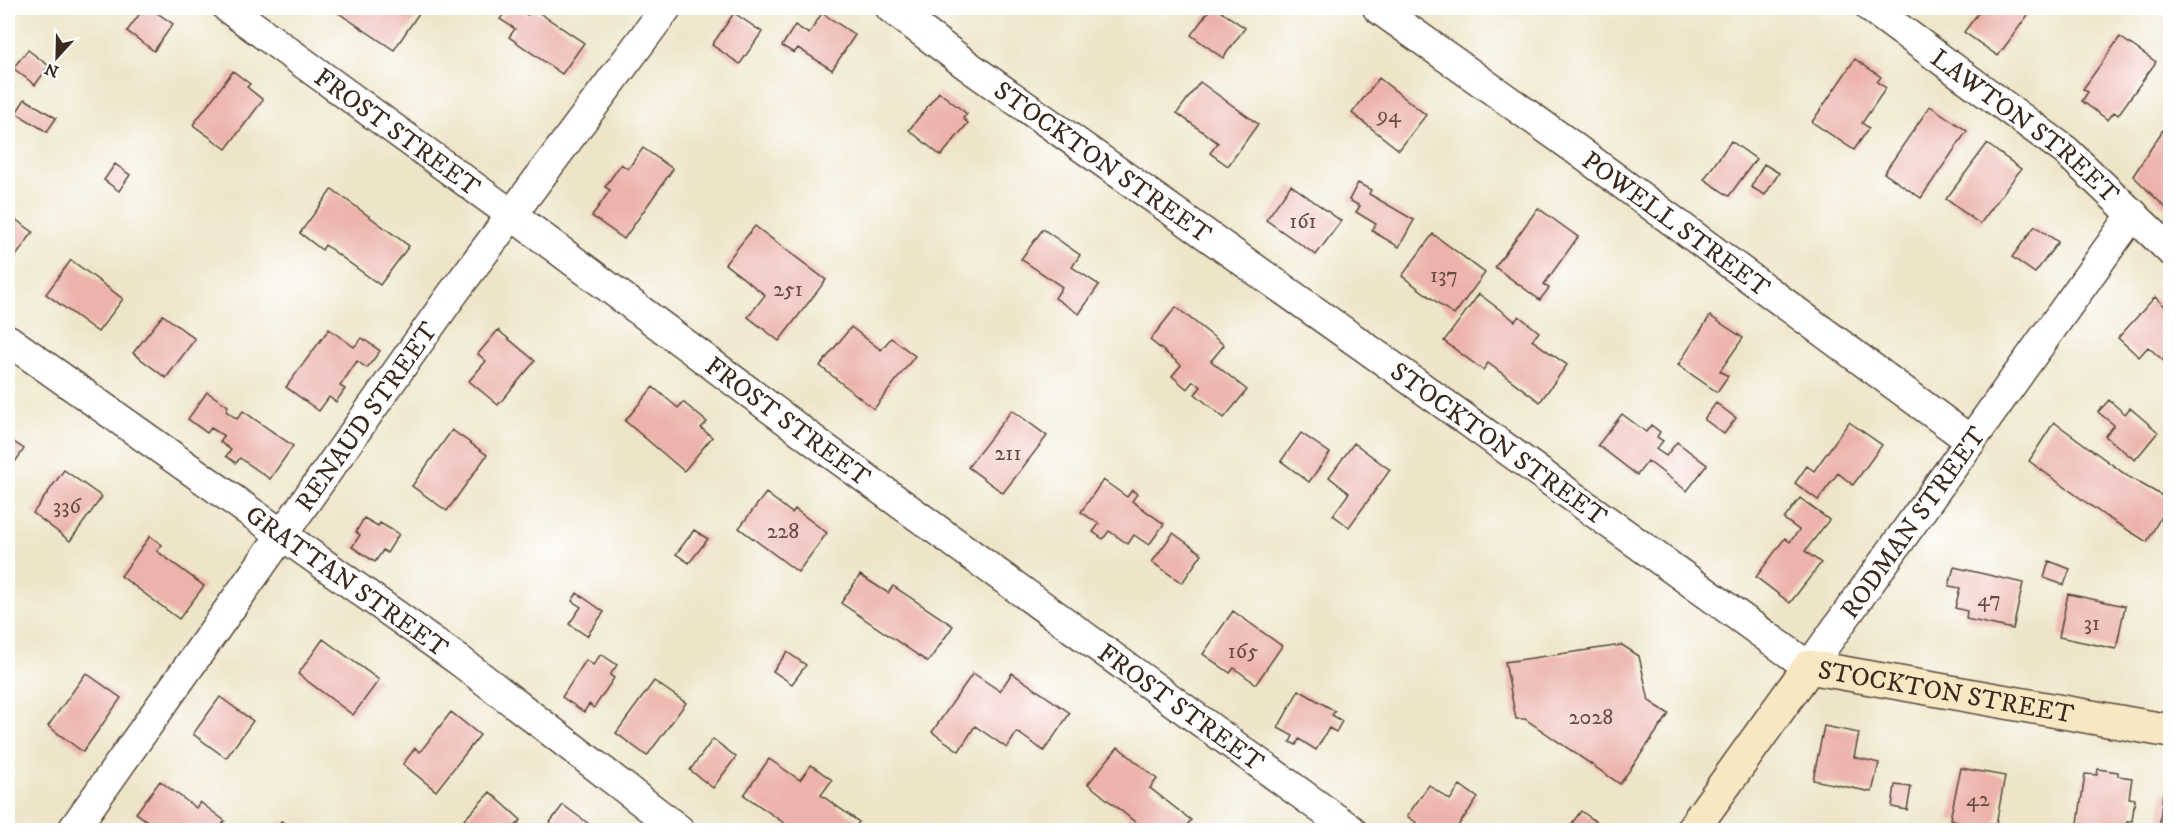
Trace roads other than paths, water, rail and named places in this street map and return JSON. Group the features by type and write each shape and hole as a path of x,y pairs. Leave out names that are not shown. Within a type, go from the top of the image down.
{"street":[{"name":"FROST STREET","path":"228,8 512,215 824,448 1351,831"},
{"name":"RENAUD STREET","path":"73,831 444,305 666,8"},
{"name":"STOCKTON STREET","path":"891,8 971,68 1400,372 1809,667 2170,730"},
{"name":"POWELL STREET","path":"1378,8 1566,142 1971,441"},
{"name":"LAWTON STREET","path":"1871,8 2066,152 2170,250"},
{"name":"RODMAN STREET","path":"1692,831 2133,214"},
{"name":"GRATTAN STREET","path":"8,340 460,661 679,831"}]}
